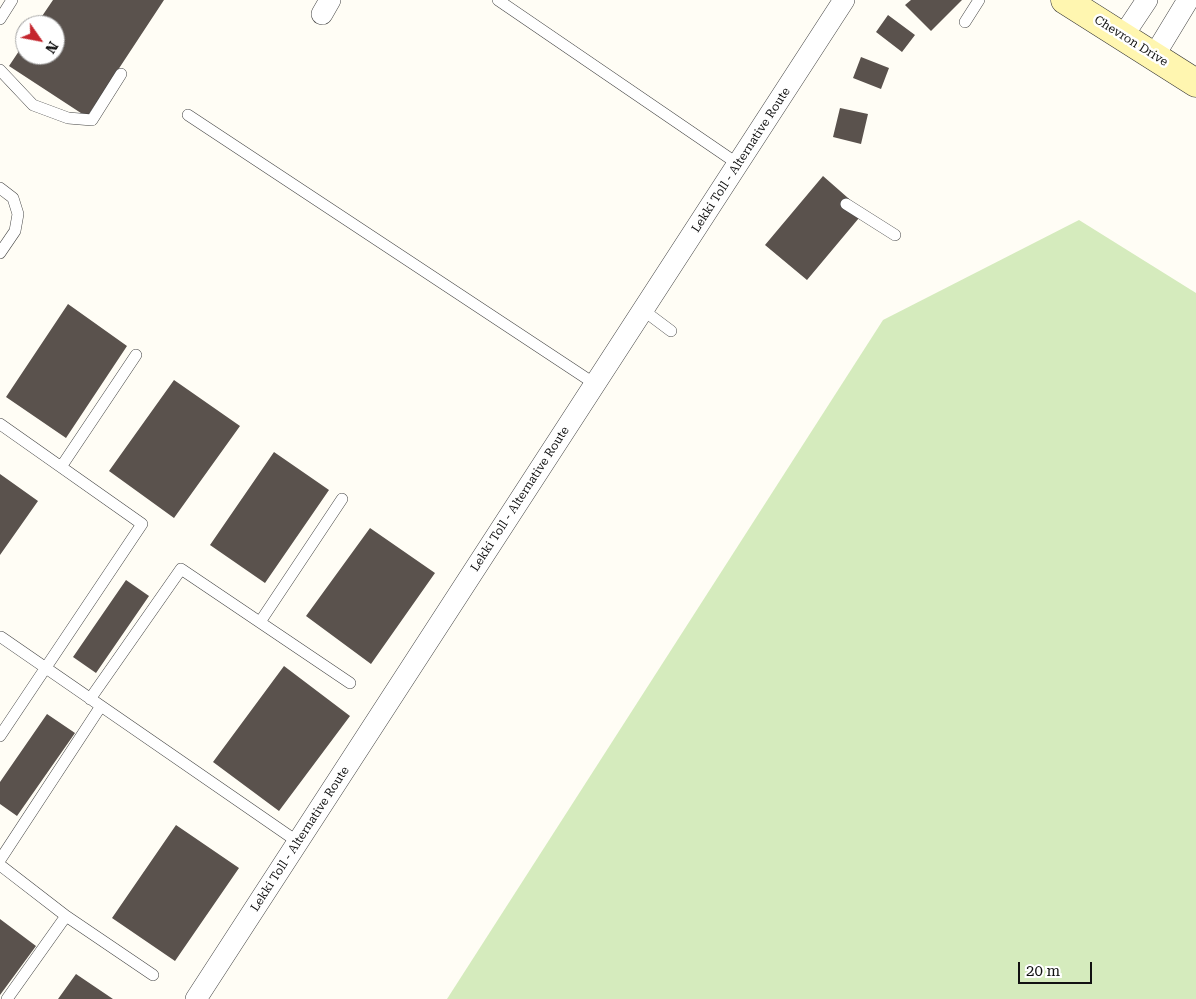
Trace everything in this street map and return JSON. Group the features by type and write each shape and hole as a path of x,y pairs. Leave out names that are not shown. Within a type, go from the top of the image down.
{"main road":[{"name":"Chevron Drive","path":"1065,0 1196,83"}],"street":[{"name":"Lekki Toll - Alternative Route","path":"196,999 844,0"},
{"path":"1123,36 1147,0"},
{"path":"1154,56 1188,0"}],"lane":[{"path":"0,19 12,0"},
{"path":"498,0 738,164"},
{"path":"965,22 980,0"},
{"path":"0,70 33,105 68,118 92,120 120,74"},
{"path":"188,115 595,384"},
{"path":"0,188 13,198 18,214 15,230 0,253"},
{"path":"846,204 896,235"},
{"path":"643,310 671,331"},
{"path":"60,467 136,355"},
{"path":"0,424 142,524 0,736"},
{"path":"260,622 342,499"},
{"path":"90,699 181,569 350,682"},
{"path":"1,637 298,842"},
{"path":"0,860 101,706"},
{"path":"0,865 66,916 152,975"},
{"path":"8,999 66,916"}],"green space":[{"path":"1079,220 1196,293 1196,999 447,999 883,320"}],"building":[{"path":"53,0 164,0 87,117 9,66 15,57 15,65 65,65 65,15 43,15"},
{"path":"911,0 962,0 931,31 905,5"},
{"path":"888,15 915,35 902,52 876,32"},
{"path":"861,57 889,68 881,89 853,78"},
{"path":"840,108 868,114 861,144 833,137"},
{"path":"823,176 864,212 807,280 765,245"},
{"path":"68,304 127,346 66,438 6,397"},
{"path":"174,380 240,426 174,518 109,471"},
{"path":"274,452 329,490 265,583 210,545"},
{"path":"0,474 38,501 0,555"},
{"path":"370,528 435,573 371,664 306,616"},
{"path":"126,580 149,596 96,673 73,657"},
{"path":"284,666 350,716 279,811 213,762"},
{"path":"47,714 75,733 17,816 0,804 0,782"},
{"path":"176,825 239,868 175,961 112,918"},
{"path":"0,919 36,946 0,995"},
{"path":"76,974 113,999 58,999"}]}
